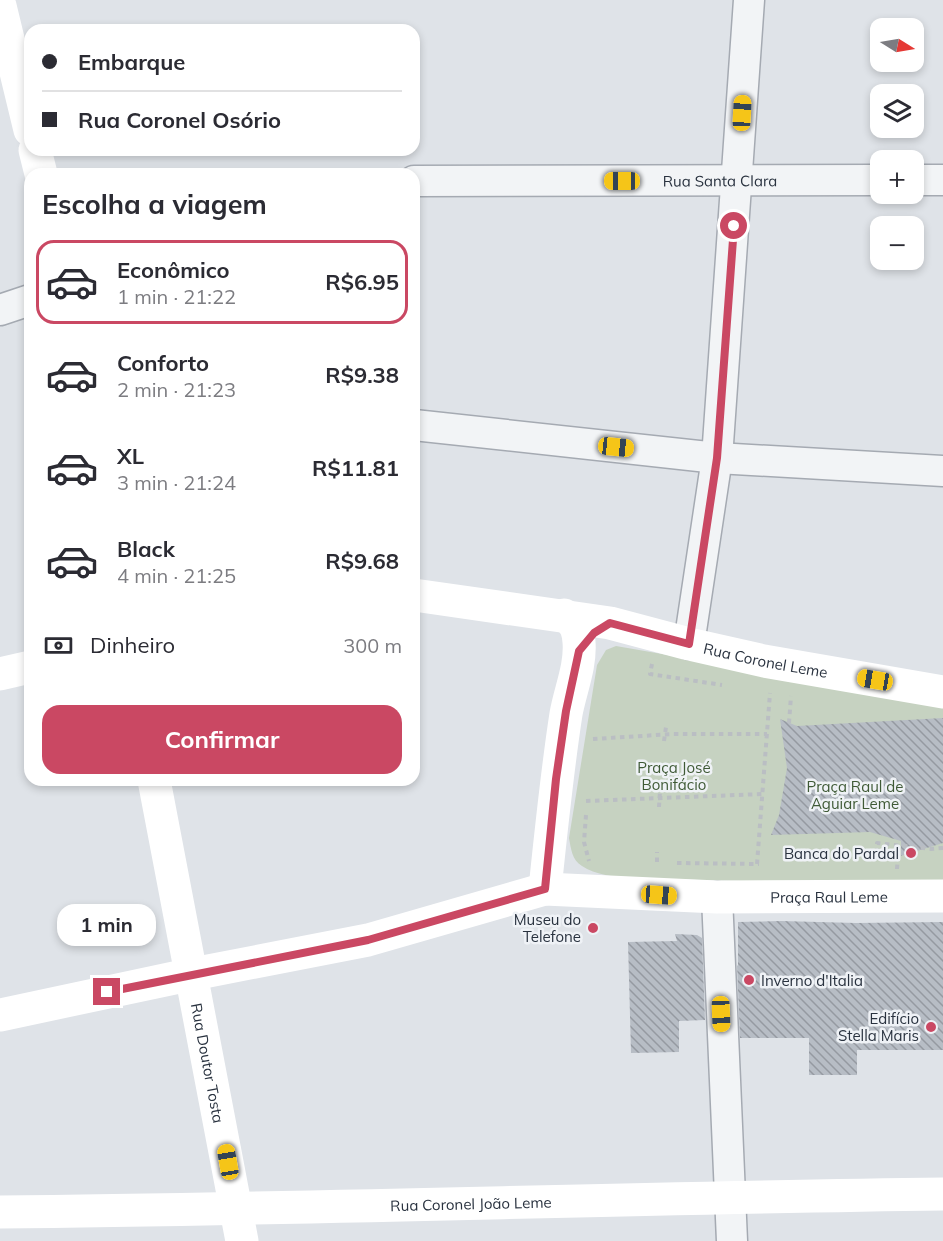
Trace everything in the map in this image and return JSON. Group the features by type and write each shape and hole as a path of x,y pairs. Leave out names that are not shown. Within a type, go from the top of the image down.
{"street":[{"path":"689,644 717,458 749,0"},
{"path":"0,6 24,105"},
{"name":"Rua Santa Clara","path":"420,181 870,180"},
{"path":"924,180 943,180"},
{"path":"0,310 24,302"},
{"path":"420,426 717,458 943,471"},
{"name":"Rua Coronel Leme","path":"420,596 610,623 689,644 784,665 943,692"},
{"path":"545,889 556,779 566,711 579,651 578,631 574,622 564,615"},
{"path":"579,651 594,633 610,623"},
{"path":"0,674 24,668"},
{"name":"Rua Doutor Tosta","path":"155,786 240,1225"},
{"path":"0,1015 368,940 545,889 717,897 732,1241"},
{"name":"Praça Raul Leme","path":"717,897 943,896"},
{"name":"Rua Coronel João Leme","path":"0,1212 240,1225 731,1196 943,1194"}],"path":[{"path":"652,661 650,675 729,686"},
{"path":"670,685 672,677"},
{"path":"757,864 771,688"},
{"path":"789,723 792,691"},
{"path":"664,741 666,727"},
{"path":"592,738 767,734"},
{"path":"659,807 660,791"},
{"path":"586,801 762,794"},
{"path":"897,870 898,852 877,851 877,843 931,849 943,848"},
{"path":"657,852 657,862"}],"green space":[{"path":"616,646 943,703 943,883 638,879 606,875 579,864 571,850 569,838 597,665 606,650"}],"building":[{"path":"943,718 943,843 901,856 901,841 870,832 771,835 779,815 787,768 780,719 797,726"},
{"path":"738,922 943,922 943,1050 857,1050 857,1075 809,1075 809,1038 740,1038"},
{"path":"675,934 697,935 702,938 705,1020 679,1021 679,1052 631,1053 628,942 677,941"}],"place":[{"name":"Banca do Pardal","path":"911,853"},
{"name":"Museu do Telefone","path":"593,928"},
{"name":"Inverno d'Italia","path":"749,980"},
{"name":"Edifício Stella Maris","path":"931,1027"}],"route":[{"path":"107,992 368,940 545,889 556,779 566,711 579,651 594,633 610,623 689,644 717,458 734,226"}],"park label":[{"name":"Praça José Bonifácio","path":"674,776"},
{"name":"Praça Raul de Aguiar Leme","path":"855,794"}]}
